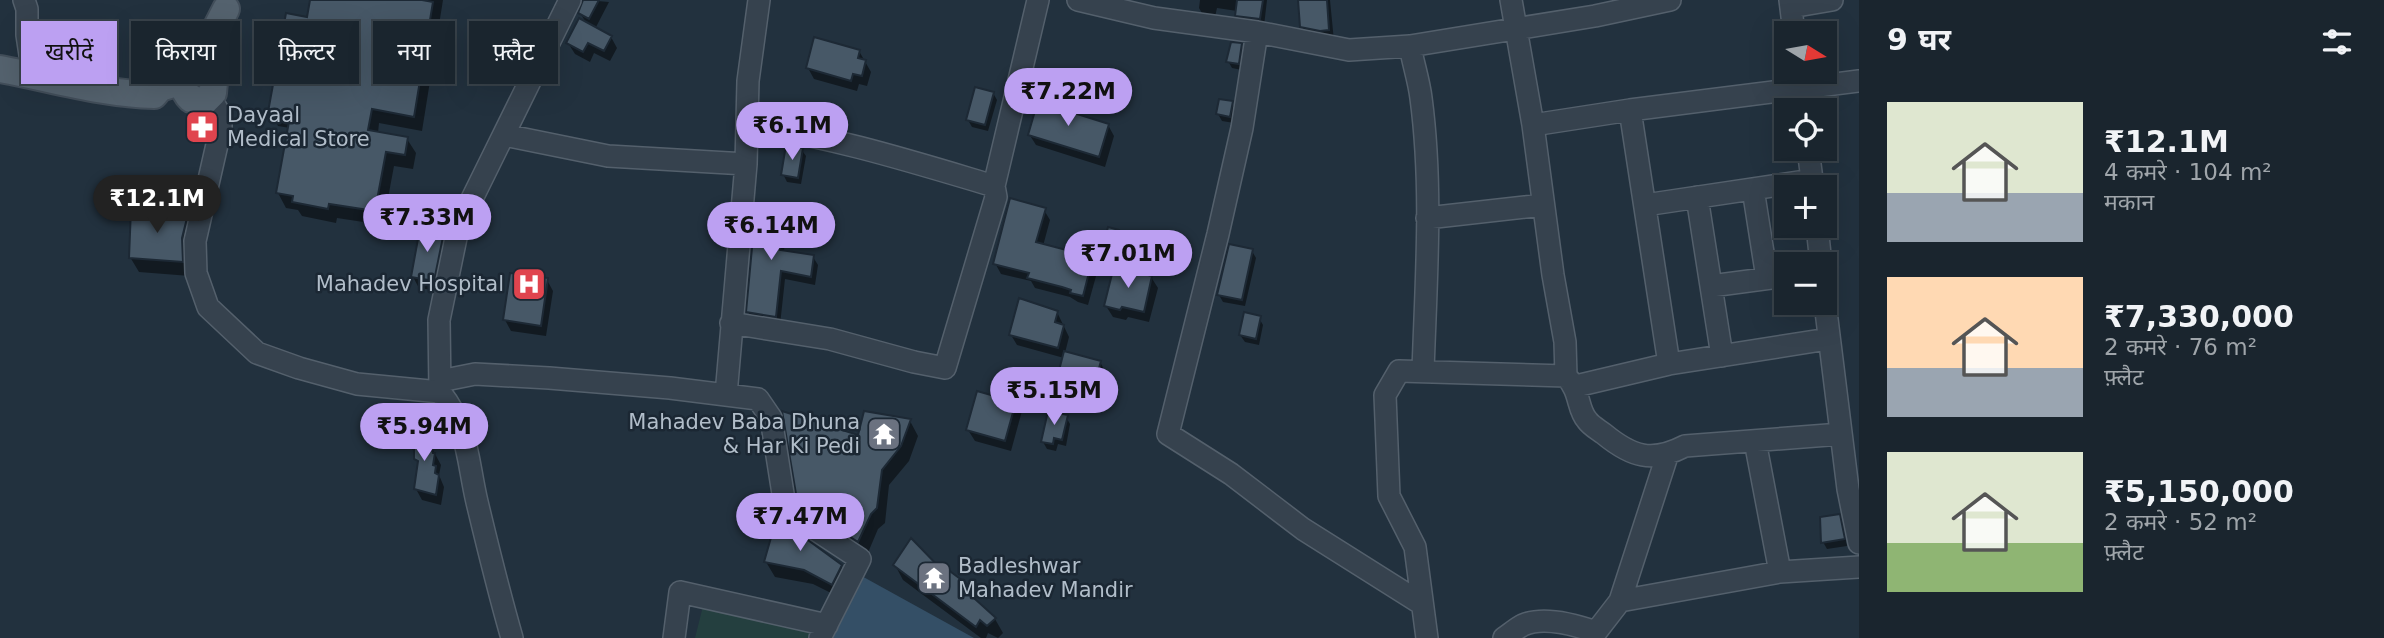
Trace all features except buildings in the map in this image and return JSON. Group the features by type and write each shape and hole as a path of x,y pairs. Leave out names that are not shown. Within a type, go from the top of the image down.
{"main road":[{"path":"78,84 118,92 154,94 160,88 199,87 227,5"},
{"path":"0,69 21,73"}],"street":[{"path":"23,0 27,9 27,21"},
{"path":"512,638 476,499 466,439 455,410 440,386 439,320 457,233 570,0"},
{"path":"726,395 746,164 748,81 759,0"},
{"path":"731,323 830,339 945,368 996,197 994,186 1038,0"},
{"path":"1078,0 1154,18 1257,32 1349,50 1410,46 1514,29 1594,8 1670,0"},
{"path":"1511,0 1533,125 1553,275 1571,381 1585,419 1623,450 1652,456 1667,456 1685,446 1841,434"},
{"path":"1791,4 1832,0"},
{"path":"1257,32 1242,128 1222,221 1168,434 1231,474 1303,528 1422,604"},
{"path":"1410,46 1421,97 1427,218 1423,371"},
{"path":"1838,80 1859,81"},
{"path":"1533,125 1774,84"},
{"path":"199,87 221,116 221,127 195,241 196,273 208,307 257,353 288,365 357,384 440,386 475,374 549,378 758,399 771,418 784,500 810,526 859,559 823,631 680,592 674,638"},
{"path":"1630,110 1670,364"},
{"path":"747,125 841,143 994,186"},
{"path":"504,135 608,156 746,164"},
{"path":"1645,205 1774,187"},
{"path":"1753,189 1774,266"},
{"path":"1697,197 1722,356"},
{"path":"1427,218 1544,205"},
{"path":"1711,286 1774,277"},
{"path":"1826,315 1841,434 1854,488 1859,543"},
{"path":"1427,638 1415,547 1389,496 1385,395 1399,371 1571,381 1828,339"},
{"path":"1755,441 1780,572"},
{"path":"1504,638 1523,625 1538,623 1557,623 1594,635 1620,601 1667,456"},
{"path":"1620,601 1780,572 1859,567"}],"green space":[{"path":"704,602 813,627 809,638 695,638"}],"water":[{"path":"858,574 974,638 832,638"}],"place":[{"name":"Dayaal Medical Store","path":"202,127"},
{"name":"Mahadev Hospital","path":"529,284"},
{"name":"Mahadev Baba Dhuna & Har Ki Pedi","path":"884,434"},
{"name":"Badleshwar Mahadev Mandir","path":"934,578"}]}
